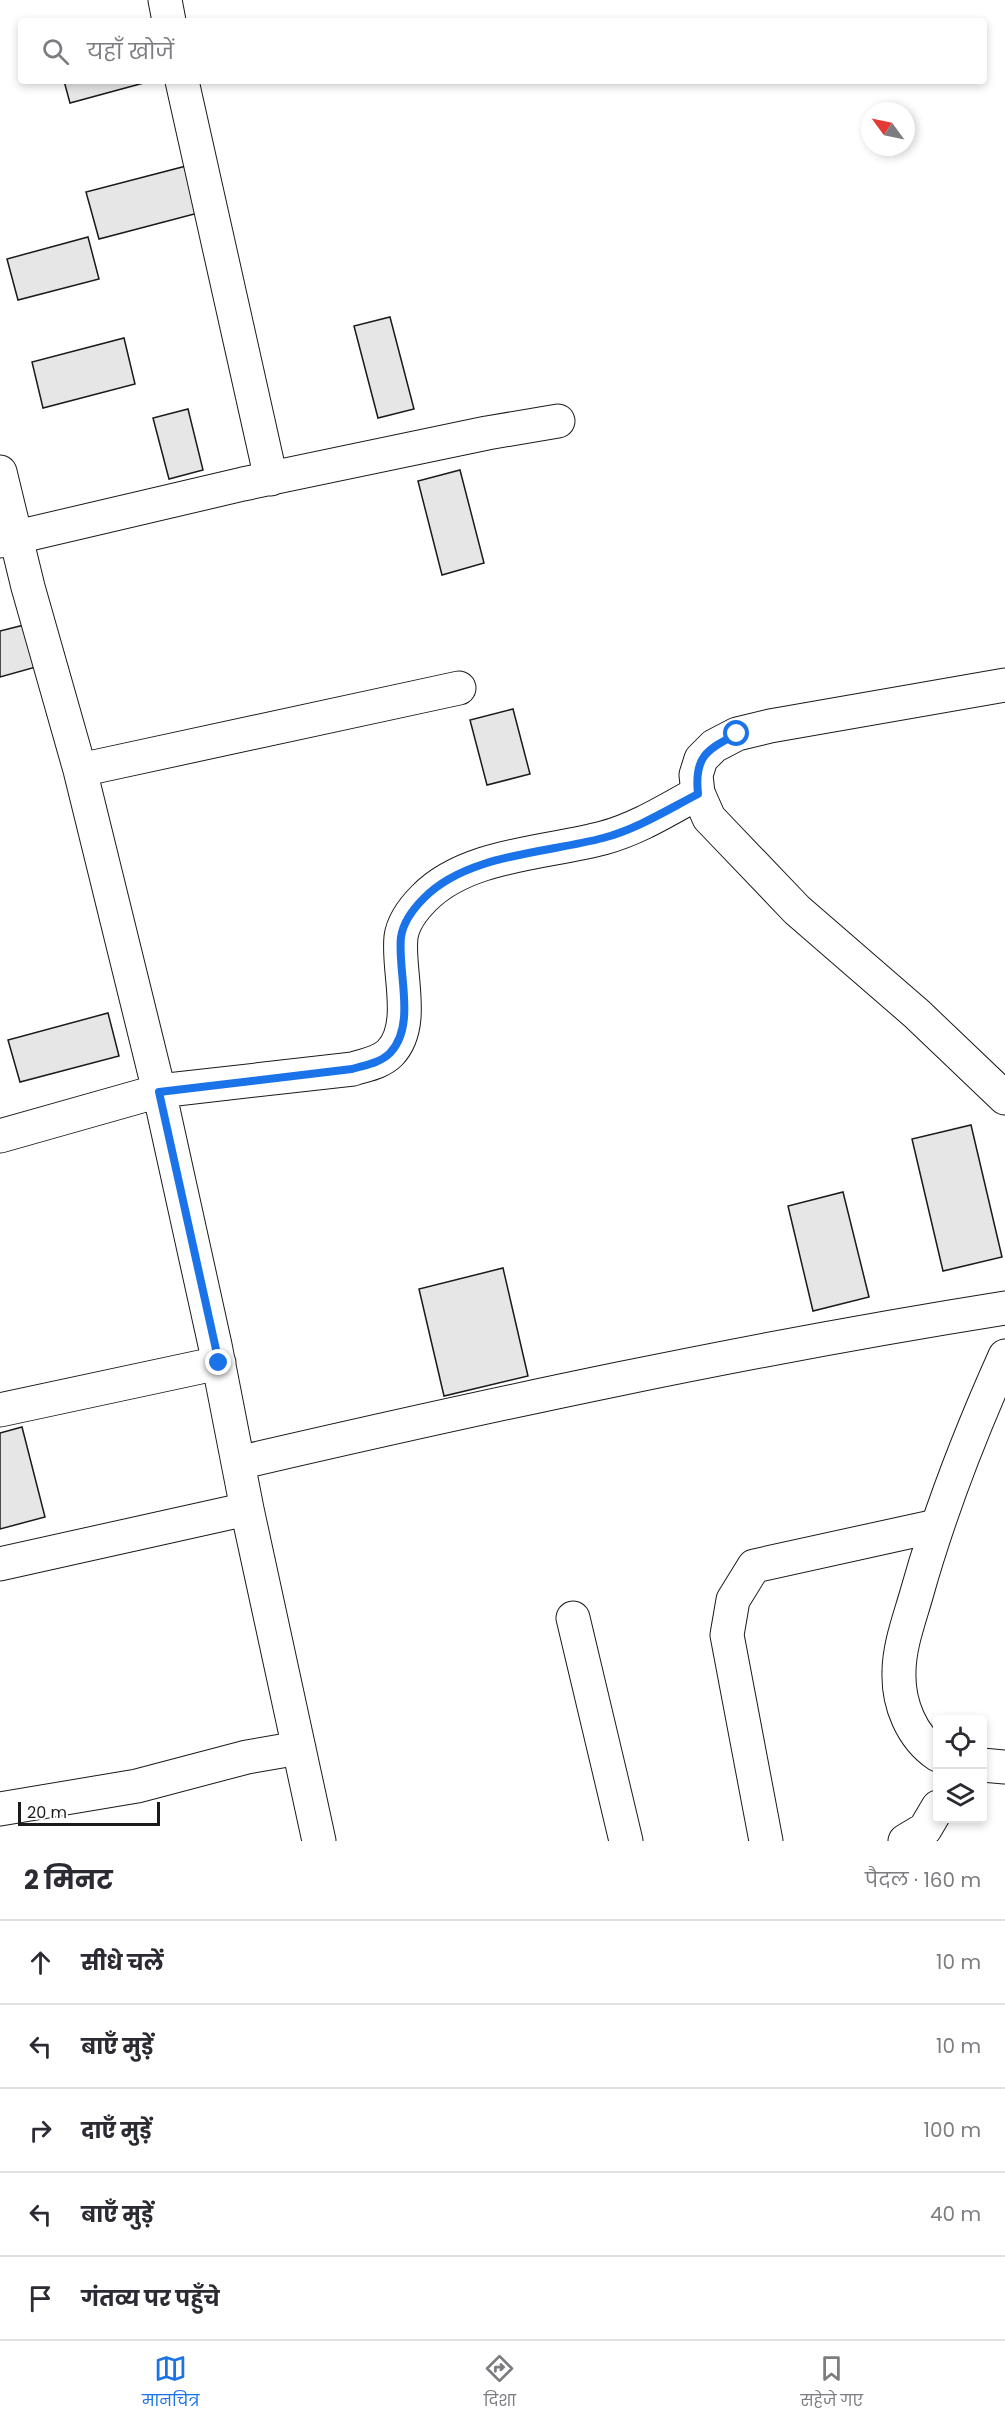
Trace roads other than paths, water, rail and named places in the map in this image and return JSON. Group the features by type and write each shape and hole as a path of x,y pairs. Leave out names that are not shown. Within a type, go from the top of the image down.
{"street":[{"path":"165,0 168,18"},
{"path":"183,84 271,479"},
{"path":"8,539 487,432 558,421"},
{"path":"0,472 8,539 80,770 159,1092 219,1363 238,1463 319,1841"},
{"path":"1005,686 770,726 737,734 714,746 701,759 696,775 698,794 709,818 798,910 917,1014 1005,1098"},
{"path":"80,770 459,688"},
{"path":"0,1136 159,1092 352,1069 374,1063 390,1053 401,1034 405,1001 401,937 408,918 423,898 443,882 480,866 532,851 603,838 630,829 698,794"},
{"path":"238,1463 386,1428 658,1371 865,1330 1005,1308"},
{"path":"933,1752 927,1748 910,1725 901,1697 898,1671 907,1629 936,1526 964,1451 1005,1356"},
{"path":"0,1410 219,1363"},
{"path":"0,1564 248,1509"},
{"path":"765,1841 727,1635 733,1600 754,1566 936,1526"},
{"path":"573,1617 626,1841"},
{"path":"0,1809 137,1786 247,1757 299,1748"},
{"path":"987,1765 1005,1767"},
{"path":"905,1841 925,1829 933,1816"}]}
